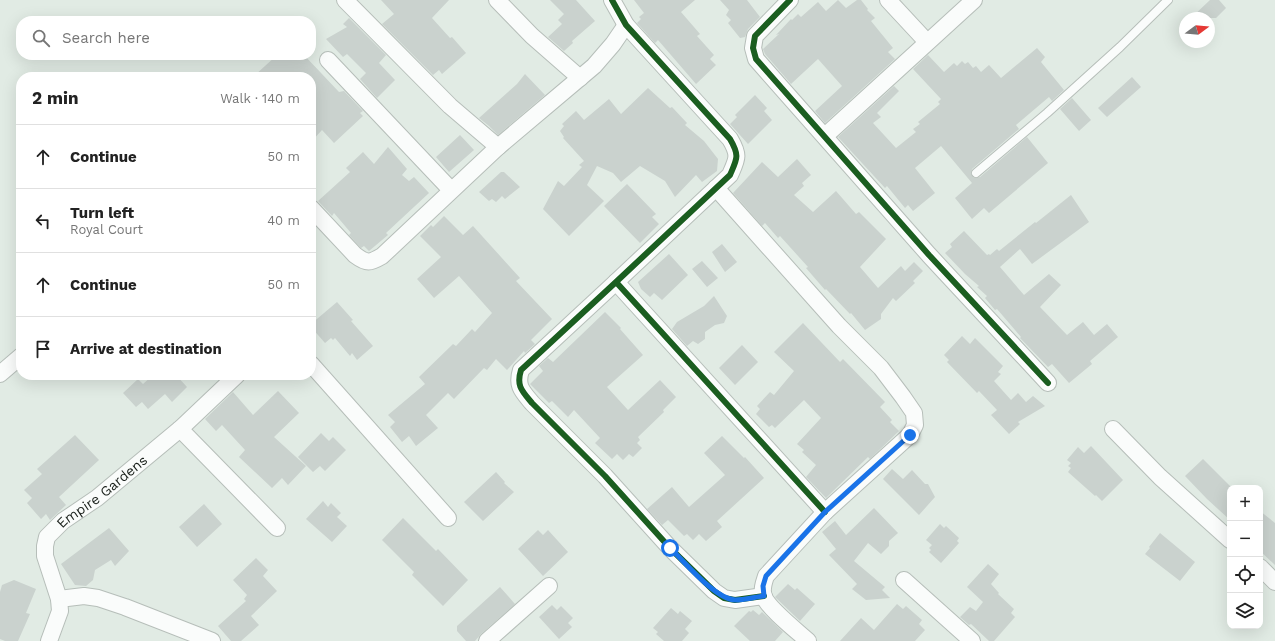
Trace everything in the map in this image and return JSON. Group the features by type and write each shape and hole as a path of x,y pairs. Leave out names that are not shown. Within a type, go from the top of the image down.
{"street":[{"path":"345,0 450,106 498,147"},
{"path":"497,0 532,36 580,78"},
{"path":"612,0 626,25 730,139 735,148 737,158 730,175 521,370 518,379 522,391 532,403 605,476 670,548 714,591 724,598 735,600 764,596"},
{"path":"790,0 755,36 753,48 756,59 929,255 1048,383"},
{"path":"888,0 927,42"},
{"path":"825,136 974,0"},
{"path":"316,213 355,255 364,262 373,261 382,256 498,147 594,66 613,44 626,25"},
{"path":"328,60 451,190"},
{"path":"716,188 839,326 881,368 914,413 915,425 910,435 825,512 766,576 763,586 764,596 770,606 808,641"},
{"path":"616,282 825,512"},
{"path":"0,374 16,360"},
{"path":"316,370 448,518"},
{"name":"Empire Gardens","path":"49,641 60,610 59,599 45,556 47,537 63,521 96,498 180,429 232,380"},
{"path":"180,429 277,528"},
{"path":"1113,429 1160,477 1227,537"},
{"path":"1263,570 1275,582"},
{"path":"904,580 972,641"},
{"path":"487,641 549,586"},
{"path":"59,599 84,596 98,598 212,641"}],"lane":[{"path":"976,173 1048,113 1120,47 1168,0"}],"building":[{"path":"381,0 449,0 432,18 466,53 442,74 439,70 433,75 382,24 394,14"},
{"path":"550,0 576,0 595,21 572,41 573,43 564,51 548,37 562,24 558,20 564,14"},
{"path":"634,0 695,0 681,12 700,34 697,36 714,55 710,59 716,65 696,84 658,40 655,43 637,23 641,19 639,17 644,13"},
{"path":"720,0 747,0 760,17 748,29 745,37 740,38 728,23 731,20 726,15 729,10"},
{"path":"838,0 846,8 857,0 861,0 868,9 867,10 875,18 871,21 893,48 888,52 895,59 825,123 815,111 842,86 818,59 791,84 765,54 763,49 779,34 776,35 791,19 792,20 798,14 801,17 818,2 826,11"},
{"path":"1210,0 1219,0 1226,8 1216,18 1215,12 1197,12"},
{"path":"349,18 386,55 379,63 395,80 377,98 360,79 366,73 347,54 343,57 326,39 347,27 343,24"},
{"path":"1037,48 1045,57 1041,62 1064,90 1052,101 1049,97 1016,125 1019,129 972,169 971,174 974,178 980,177 1027,137 1048,163 989,213 984,208 972,219 955,198 972,183 941,146 915,168 935,193 913,211 908,205 905,208 887,186 885,188 838,137 894,86 899,91 877,113 881,117 873,123 896,148 916,132 913,129 920,124 918,122 940,104 938,102 941,99 913,69 928,55 944,72 954,63 957,66 962,61 965,64 968,62 973,68 976,66 981,72 989,65 1001,78"},
{"path":"272,60 309,60 339,92 344,91 363,111 360,113 363,116 334,143 322,130 316,137 316,72 258,72"},
{"path":"525,74 545,95 498,135 479,118 517,84"},
{"path":"1132,77 1141,87 1107,117 1098,108"},
{"path":"648,88 670,108 672,107 687,123 685,125 704,141 718,159 717,171 702,182 696,175 675,197 665,181 640,166 621,182 613,173 597,166 587,185 604,201 569,236 543,209 558,181 564,186 582,167 579,165 584,161 563,138 564,137 560,131 564,126 562,124 576,111 584,120 609,99 621,114"},
{"path":"755,95 767,108 764,111 772,120 748,144 730,124 737,117 735,115"},
{"path":"1072,98 1091,120 1079,131 1060,109"},
{"path":"460,135 474,150 449,172 436,157"},
{"path":"388,147 407,169 402,175 409,181 414,177 429,193 386,233 388,235 369,251 364,246 361,248 349,235 351,233 334,213 332,216 318,201 350,172 346,168 363,152 374,164"},
{"path":"797,159 811,175 802,183 804,186 794,195 813,212 836,191 856,214 859,212 886,239 860,267 878,288 901,266 905,271 914,262 923,271 913,281 915,283 896,301 893,298 881,314 881,319 865,330 851,313 850,314 826,289 825,290 806,268 808,267 780,236 778,238 765,223 762,226 733,193 762,162 778,177"},
{"path":"501,172 504,172 520,187 505,199 502,196 496,202 492,199 489,201 479,192"},
{"path":"627,184 656,214 652,217 659,224 640,243 604,206"},
{"path":"1071,195 1089,222 1032,264 1020,249 1000,267 1024,295 1049,274 1061,285 1040,307 1067,335 1083,322 1094,335 1107,324 1118,337 1090,361 1092,364 1069,383 1052,364 1048,367 1020,338 1021,337 997,309 995,310 985,298 987,296 977,287 979,286 945,253 952,247 950,244 964,231 987,255 990,255 997,249 999,251"},
{"path":"444,216 463,235 473,226 520,278 516,281 552,319 531,340 535,344 525,353 524,351 507,370 496,359 487,370 484,368 454,399 448,393 426,415 438,428 416,446 409,436 402,442 390,427 395,422 388,415 425,384 419,377 453,344 456,346 472,329 475,332 492,313 459,276 434,298 417,279 441,257 420,236 431,225 433,227"},
{"path":"722,244 737,262 725,272 712,252"},
{"path":"669,254 688,275 662,300 654,293 650,297 641,289 638,282"},
{"path":"702,261 718,278 707,287 692,269"},
{"path":"714,296 727,316 724,323 715,325 705,332 705,339 698,344 693,341 687,346 672,329 677,322 704,306"},
{"path":"337,302 373,346 357,360 352,353 350,356 335,338 333,340 331,338 325,343 316,333 316,320"},
{"path":"605,312 621,328 620,329 643,355 607,387 628,410 660,380 676,397 663,410 664,412 638,437 640,440 637,443 642,448 633,457 629,454 623,460 617,454 612,459 595,443 600,438 574,410 568,417 552,401 549,403 530,384 543,371 539,366 548,358 553,362"},
{"path":"803,323 840,362 843,359 885,402 880,407 892,420 890,422 899,431 870,459 868,457 826,498 806,477 816,465 802,452 804,450 797,444 821,418 804,400 775,428 772,425 769,427 756,414 760,409 757,406 770,392 774,395 794,371 774,352"},
{"path":"962,336 970,344 975,338 1003,366 998,372 1001,374 994,381 1011,400 1018,393 1026,402 1033,396 1045,406 1018,422 1020,424 1009,434 991,415 997,410 979,391 977,393 947,362 949,360 944,355"},
{"path":"742,345 758,362 735,385 719,368"},
{"path":"137,380 143,384 147,380 181,380 187,387 172,402 165,394 148,409 142,402 136,407 123,393"},
{"path":"278,391 299,413 274,437 306,466 288,485 282,478 272,488 239,457 245,450 222,425 216,431 205,419 233,392 253,415"},
{"path":"321,433 329,441 333,437 346,450 325,471 320,466 313,472 298,457"},
{"path":"75,435 99,460 59,497 66,505 50,520 46,514 41,519 27,503 32,498 24,490 42,474 37,469"},
{"path":"722,436 744,458 745,457 764,478 717,521 722,527 706,541 699,534 693,540 687,534 684,536 668,520 662,525 647,509 672,487 689,507 725,475 704,453"},
{"path":"1091,446 1123,480 1102,501 1068,472 1071,468 1068,466 1071,463 1067,460 1078,447 1084,453"},
{"path":"1203,459 1229,485 1227,485 1227,517 1207,499 1185,476"},
{"path":"892,469 903,479 912,470 925,484 928,484 935,497 919,515 883,479"},
{"path":"496,472 505,482 504,483 514,492 483,521 464,502"},
{"path":"323,501 328,507 331,503 341,513 337,517 347,526 332,542 306,519"},
{"path":"204,504 222,524 197,547 179,527"},
{"path":"874,508 898,533 889,541 889,546 881,554 868,543 854,561 885,587 882,590 890,598 866,600 852,589 857,584 829,555 836,549 822,532 835,521 846,535"},
{"path":"1263,513 1275,523 1275,565 1263,554"},
{"path":"403,518 436,551 438,549 468,580 443,606 412,575 414,572 382,540"},
{"path":"940,524 944,528 946,526 959,538 957,541 959,543 941,563 929,552 931,550 929,548 932,545 926,540"},
{"path":"109,528 129,551 115,566 111,560 95,570 93,580 86,586 75,585 61,564"},
{"path":"538,530 543,535 548,530 568,552 543,576 518,549"},
{"path":"1160,533 1195,562 1180,581 1145,554"},
{"path":"256,558 268,570 263,576 277,591 251,616 259,625 241,641 231,641 218,626 246,601 244,599 247,595 233,580"},
{"path":"988,564 999,574 991,584 999,593 998,594 1014,609 1011,613 1015,617 994,641 989,641 971,624 969,625 960,617 970,607 976,611 983,602 967,587"},
{"path":"14,580 36,589 26,613 30,614 18,641 5,641 0,639 0,592 2,585"},
{"path":"788,584 795,590 797,588 815,604 800,621 775,597"},
{"path":"500,587 515,604 475,641 466,641 457,631 457,626"},
{"path":"897,604 903,609 906,606 922,620 919,624 925,630 915,641 840,641 861,618 874,630"},
{"path":"552,605 557,610 561,606 573,618 568,623 572,627 559,639 539,617"},
{"path":"671,608 678,614 680,611 692,621 685,629 689,633 682,641 664,641 656,634 658,632 653,628"},
{"path":"753,610 759,615 762,612 783,632 775,641 750,641 734,626 749,611 751,612"}],"cycle path":[{"path":"612,0 626,25 730,139 736,154 730,175 616,282 825,512"},
{"path":"790,0 755,36 753,48 756,59 929,255 1048,383"},
{"path":"616,282 521,370 519,380 521,388 532,403 605,476 670,548 714,591 724,598 735,600 764,596"}],"route":[{"path":"670,548 714,591 724,598 735,600 764,596 763,586 766,576 825,512 910,435"}]}
